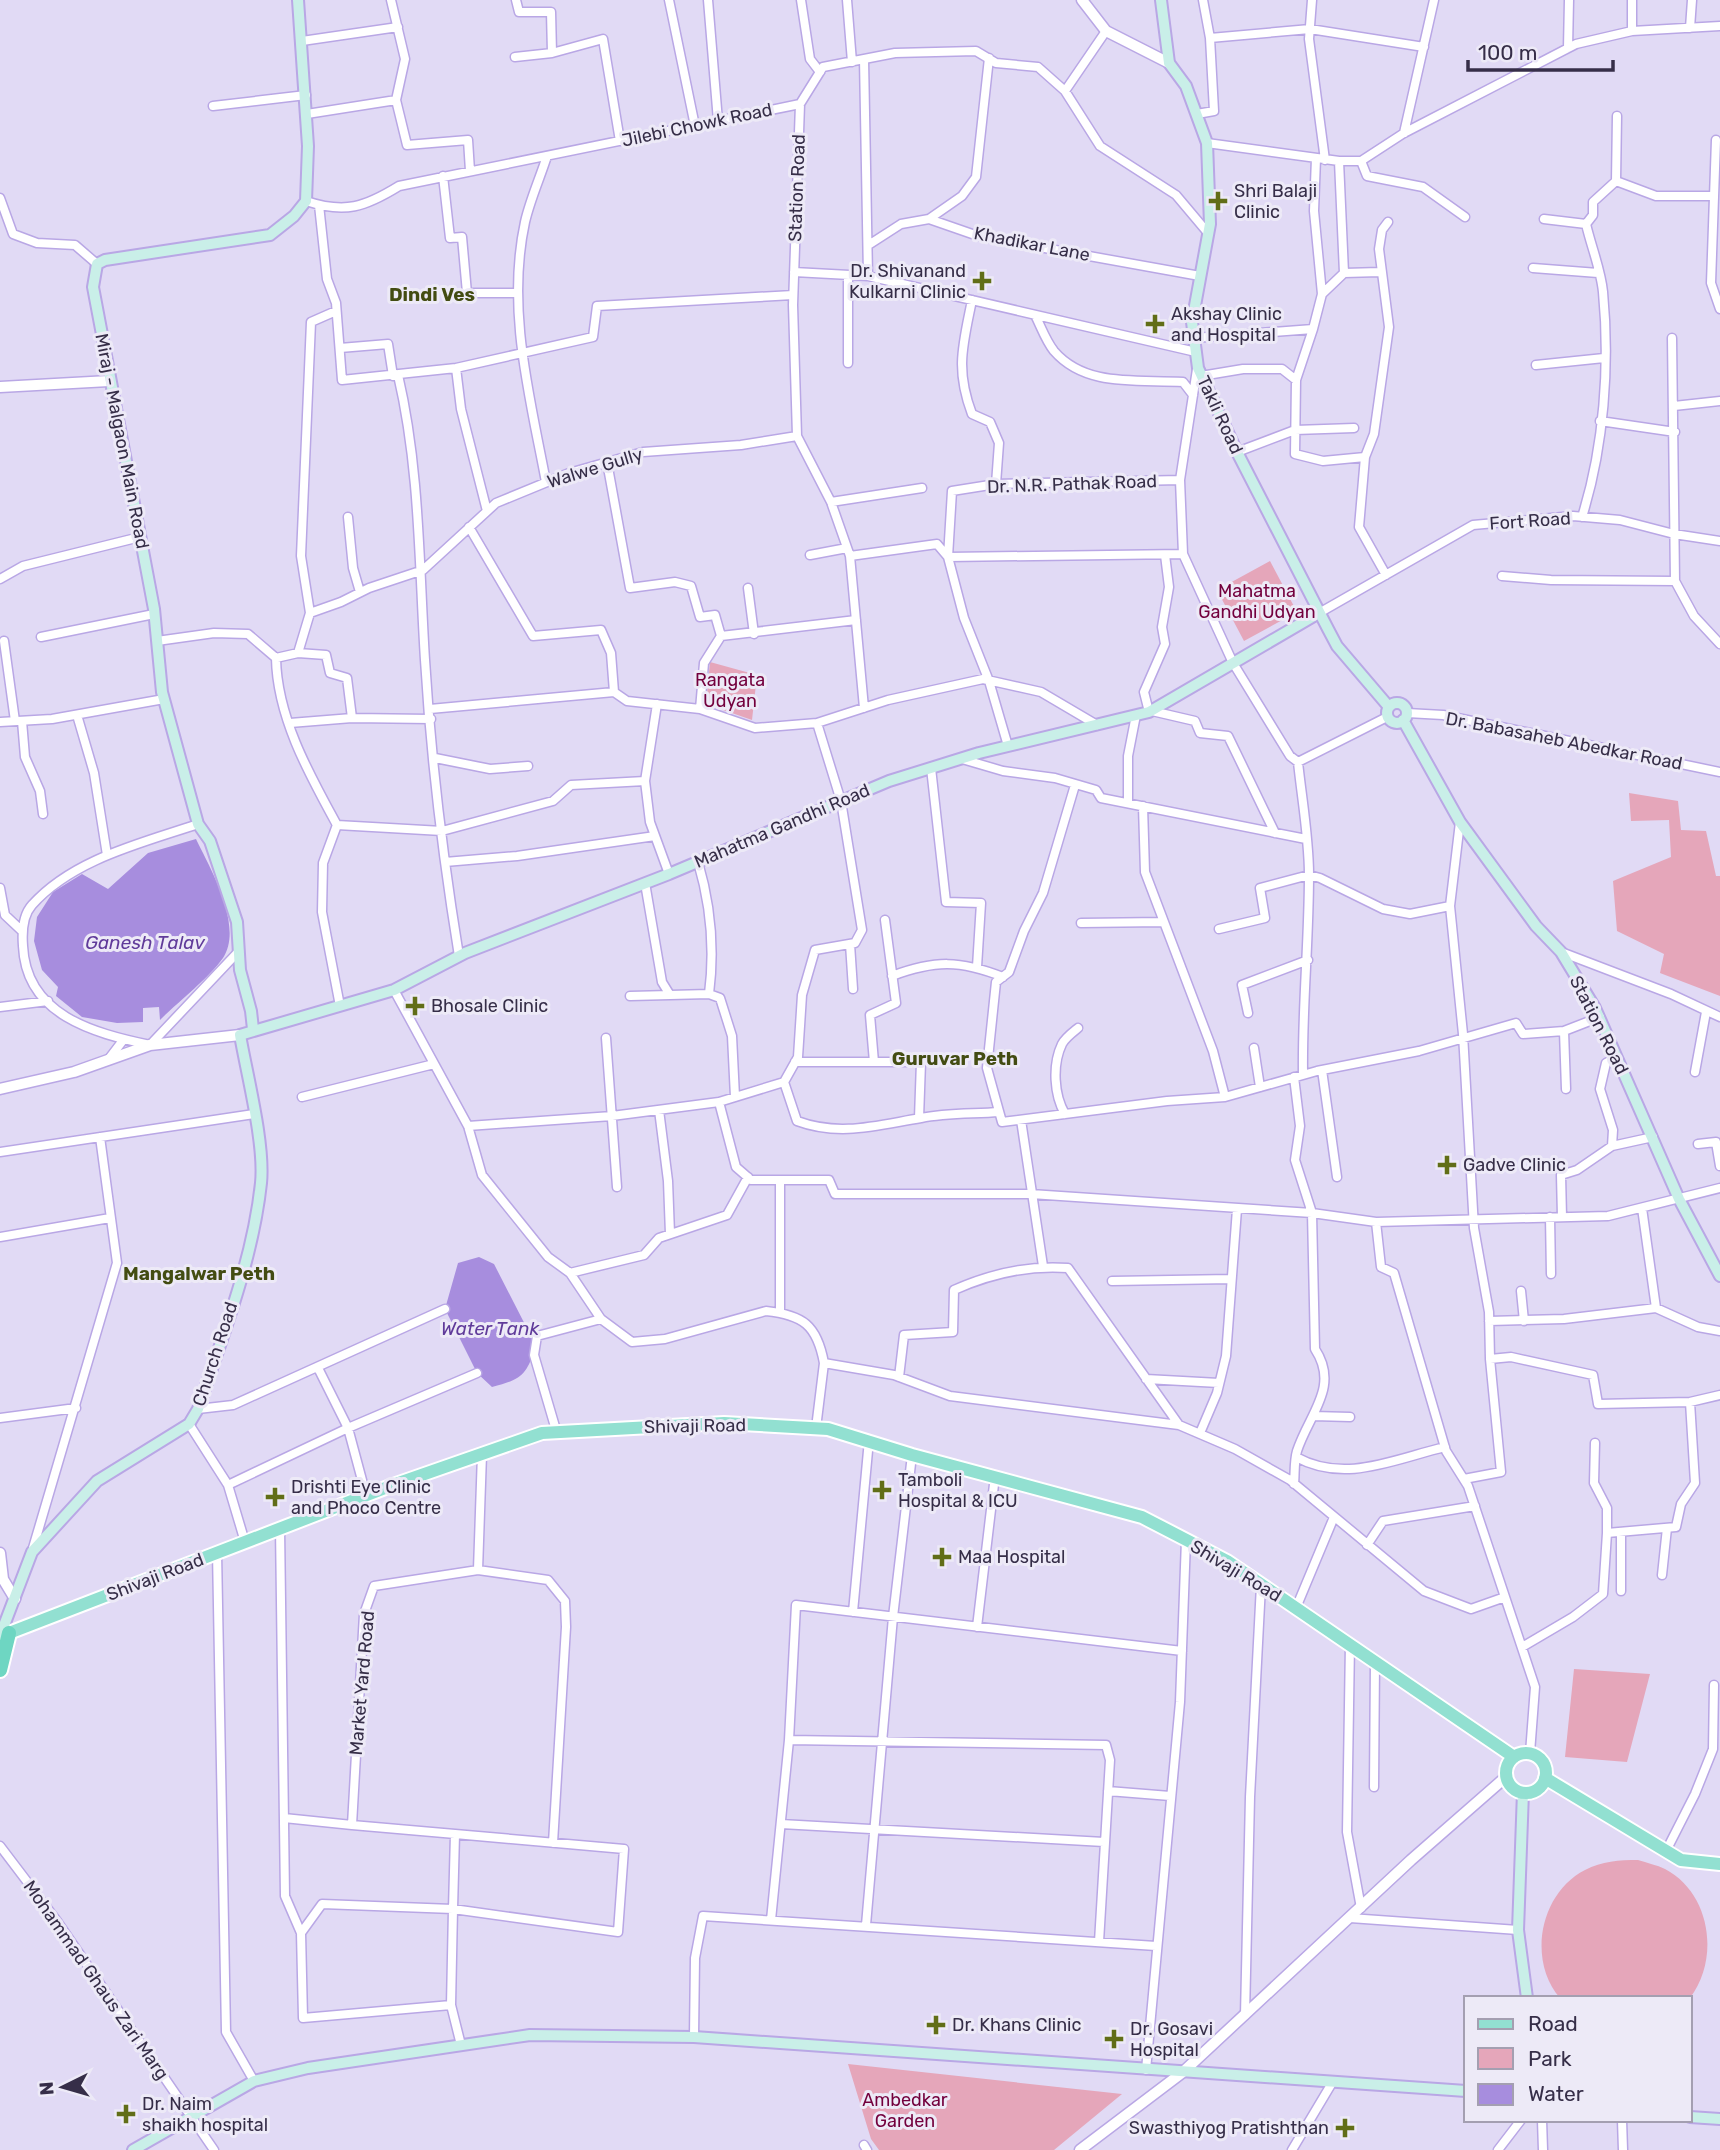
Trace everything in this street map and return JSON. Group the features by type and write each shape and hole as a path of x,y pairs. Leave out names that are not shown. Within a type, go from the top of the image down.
{"highway":[{"path":"0,1670 3,1635"}],"main road":[{"path":"97,264 105,260 270,235 294,216 306,201 307,114 298,0"},
{"name":"Takli Road","path":"1161,0 1169,63 1186,86 1207,143 1208,233 1192,322 1199,372 1337,646 1388,712"},
{"name":"Miraj - Malgaon Main Road","path":"97,264 93,286 154,614 164,699 198,824 211,841 229,892 237,922 240,970 253,1029"},
{"name":"Mahatma Gandhi Road","path":"240,1035 253,1029 394,990 459,956 669,874 841,801 931,768 961,758 1150,711 1319,613"},
{"path":"1400,703 1405,717 1395,723 1388,712 1400,703"},
{"name":"Station Road","path":"1405,717 1460,822 1536,926 1561,952 1600,1017 1679,1199 1720,1276"},
{"name":"Church Road","path":"3,1635 32,1552 97,1481 189,1424 198,1409 247,1253 261,1181 254,1114 240,1035"},
{"name":"Shivaji Road","path":"3,1635 366,1495 556,1430 723,1423 816,1428 869,1440 912,1455 1142,1517 1227,1562 1350,1643 1514,1757"},
{"path":"1530,1753 1543,1762 1545,1778 1539,1788 1523,1793 1511,1785 1507,1776 1508,1765 1514,1757 1530,1753"},
{"path":"1545,1778 1681,1860 1720,1864"},
{"path":"1523,1793 1518,1930 1527,1996"},
{"path":"133,2150 254,2081 308,2068 530,2035 694,2037 1464,2091"},
{"path":"1692,2117 1720,2119"}],"street":[{"path":"391,0 405,59 396,100 407,145 468,140 471,171"},
{"path":"516,0 519,12 551,12 552,53"},
{"path":"669,0 695,125"},
{"path":"708,0 718,121"},
{"path":"801,0 810,60 820,72"},
{"path":"847,0 852,62"},
{"path":"1082,0 1106,31 1169,63"},
{"path":"1197,114 1214,111 1210,37 1203,0"},
{"path":"1312,0 1310,29 1320,159 1314,211 1322,294 1296,380 1294,454 1323,461 1365,457"},
{"path":"1404,133 1434,0"},
{"path":"1569,0 1569,48"},
{"path":"1632,0 1632,31"},
{"path":"1690,28 1692,0"},
{"path":"1207,143 1320,159 1361,161 1404,133 1569,48 1632,31 1720,26"},
{"path":"302,41 398,27"},
{"path":"1210,37 1310,29 1424,47"},
{"path":"1065,91 1106,31"},
{"path":"515,57 552,53 603,39 620,141"},
{"path":"800,104 823,67 895,53 976,51 996,62 1038,67 1065,91 1100,146 1177,195 1208,233"},
{"path":"870,244 901,224 929,219 962,196 976,177 989,58"},
{"path":"864,59 870,244 868,276"},
{"path":"213,106 306,95"},
{"path":"307,114 396,100"},
{"name":"Jilebi Chowk Road","path":"306,201 319,205 368,205 399,186 800,104"},
{"name":"Station Road","path":"797,436 793,295 800,104"},
{"path":"1586,224 1593,215 1593,202 1616,181 1617,116"},
{"path":"1716,141 1711,284 1720,309"},
{"path":"546,482 522,355 518,293 525,222 547,156"},
{"path":"1339,161 1343,273"},
{"path":"1361,161 1367,176 1423,187 1465,217"},
{"path":"443,176 450,238 462,237 467,293 518,293"},
{"path":"1616,181 1656,196 1713,196"},
{"path":"0,198 13,234 37,243 75,245 97,264"},
{"path":"319,205 327,279 336,311 342,380 456,368 593,337 597,306 793,295"},
{"name":"Khadikar Lane","path":"929,219 978,236 1200,276"},
{"path":"1544,219 1586,224"},
{"path":"1386,575 1359,527 1365,457 1374,434 1389,327 1381,272 1382,230 1388,222"},
{"path":"1582,517 1595,475 1604,358 1603,290 1586,224"},
{"path":"1533,268 1598,273"},
{"path":"794,272 868,276 1196,352"},
{"path":"1322,294 1343,273 1381,272"},
{"path":"848,275 848,363"},
{"path":"972,300 962,349 961,385 972,414 990,422 999,443 996,484"},
{"path":"299,653 310,613 301,556 311,323 336,311"},
{"path":"1036,317 1053,350 1077,372 1104,379 1183,382 1194,395"},
{"path":"1194,338 1313,329"},
{"path":"1672,338 1675,581 1694,616 1720,644"},
{"path":"340,348 388,344 407,416 423,570 430,714 444,862 459,956"},
{"path":"1536,365 1604,358"},
{"path":"456,368 461,409 487,511"},
{"path":"1296,380 1282,369 1199,372 1180,481 1183,554 1233,663 1290,756 1298,762 1309,875 1308,960 1302,1006 1303,1074"},
{"path":"0,387 109,381"},
{"path":"1674,406 1720,401"},
{"path":"1600,421 1675,432"},
{"path":"1237,452 1295,430 1354,428"},
{"path":"797,436 831,502 848,552 864,708"},
{"name":"Walwe Gully","path":"423,570 496,503 546,482 643,452 741,445 797,436"},
{"path":"607,462 630,588 675,582 691,586 699,617 715,615 721,636 704,663 700,709"},
{"name":"Dr. N.R. Pathak Road","path":"1008,746 989,681 964,618 948,557 952,491 996,484 1180,481"},
{"path":"831,502 922,488"},
{"path":"348,517 353,568 360,592"},
{"name":"Fort Road","path":"1319,613 1473,525 1582,517 1620,520 1674,534 1720,541"},
{"path":"469,527 533,636 601,630 611,653 614,692"},
{"path":"0,579 23,566 140,537"},
{"path":"810,555 937,544 948,557 1183,554"},
{"path":"1165,555 1169,587 1162,628 1165,644 1144,692 1150,711 1195,721 1200,733 1228,736 1275,832"},
{"path":"310,613 423,570"},
{"path":"1502,576 1551,580 1675,581"},
{"path":"748,587 754,634"},
{"path":"41,637 154,614"},
{"path":"721,636 856,620"},
{"path":"157,641 214,633 248,635 276,658"},
{"path":"4,641 25,757 40,791 43,814"},
{"path":"276,658 299,653 326,655 330,673 347,678 352,718"},
{"path":"276,658 276,684 299,751 337,825 323,863 322,912 340,1006"},
{"path":"290,723 430,714 614,692 627,701 700,709 755,728 817,723 864,708 983,679 1041,692 1097,725"},
{"path":"0,722 77,715 164,699"},
{"path":"657,705 645,780 655,836 669,874"},
{"path":"1298,762 1388,712"},
{"path":"77,715 94,773 107,855"},
{"path":"1128,803 1128,756 1136,715"},
{"name":"Dr. Babasaheb Abedkar Road","path":"1405,717 1443,715 1720,772"},
{"path":"468,1126 612,1116 719,1102 784,1082 795,1062 802,995 815,950 855,943 862,930 841,801 817,723"},
{"path":"435,758 490,769 528,766"},
{"path":"961,758 1003,771 1055,778 1096,790 1101,798 1307,839"},
{"path":"931,768 946,902 981,903 976,967"},
{"path":"337,825 442,831 553,801 571,785 645,780"},
{"path":"1075,785 1043,893 1009,972 996,982 987,1068 1002,1122 1167,1101 1225,1097 1303,1074 1462,1040 1516,1023 1523,1034 1564,1031 1600,1017"},
{"path":"1143,806 1145,872 1213,1051 1225,1097"},
{"path":"1460,822 1450,906 1473,1217 1489,1321 1501,1472 1464,1479"},
{"path":"150,1045 103,1035 69,1020 35,989 23,966 22,931 29,907 63,878 107,855 198,824"},
{"path":"444,862 517,856 655,836"},
{"path":"698,862 707,890 714,955 709,994"},
{"path":"1219,929 1265,918 1260,888 1309,875 1321,878 1383,909 1410,914 1450,906"},
{"path":"645,883 662,982 670,995"},
{"path":"0,888 5,915 22,931"},
{"path":"874,1062 870,1015 896,1003 885,919"},
{"path":"1081,923 1163,922"},
{"path":"850,944 853,989"},
{"path":"150,1045 239,951"},
{"path":"1561,952 1671,994 1720,1017"},
{"path":"1248,1013 1242,985 1308,960"},
{"path":"892,976 938,962 976,967 1003,977"},
{"path":"394,990 468,1126 482,1175 548,1257 570,1273 601,1320 632,1342 666,1339 766,1311 801,1318 820,1341 824,1363 816,1428"},
{"path":"630,996 709,994 720,998 732,1036 735,1097"},
{"path":"0,1007 48,1001"},
{"path":"1695,1072 1706,1012"},
{"path":"1065,1114 1057,1100 1056,1077 1062,1043 1078,1028"},
{"path":"1564,1031 1566,1089"},
{"path":"0,1089 75,1072 150,1045 240,1035"},
{"path":"606,1038 617,1187"},
{"path":"108,1060 124,1039"},
{"path":"1254,1048 1259,1087"},
{"path":"1612,1146 1613,1130 1600,1089 1606,1063 1618,1057"},
{"path":"795,1062 921,1062 919,1118"},
{"path":"302,1097 434,1064"},
{"path":"1322,1070 1337,1177"},
{"path":"1294,1077 1300,1126 1295,1160 1312,1213 1315,1349 1326,1365 1324,1389 1296,1457 1294,1484"},
{"path":"784,1082 797,1121 818,1129 867,1130 919,1118 999,1112"},
{"path":"719,1102 736,1167 751,1180 829,1180 835,1194 1031,1194 1312,1213 1376,1222 1473,1217 1608,1216 1720,1188"},
{"path":"659,1110 668,1181 670,1234"},
{"path":"0,1152 254,1114"},
{"path":"1021,1120 1043,1266"},
{"path":"32,1552 117,1263 100,1137"},
{"path":"1562,1217 1561,1175 1577,1170 1612,1146 1653,1137"},
{"path":"1698,1144 1716,1142 1720,1166"},
{"path":"570,1273 644,1255 659,1238 727,1215 748,1177"},
{"path":"780,1180 780,1312"},
{"path":"1642,1208 1656,1308"},
{"path":"1200,1433 1226,1356 1237,1209"},
{"path":"0,1237 110,1217"},
{"path":"1550,1217 1551,1274"},
{"path":"1376,1222 1381,1267 1394,1273 1445,1447 1464,1479 1475,1506 1535,1687 1530,1753"},
{"path":"899,1377 904,1335 953,1332 954,1290 981,1278 1043,1266 1068,1268 1179,1425"},
{"path":"1112,1281 1231,1279"},
{"path":"1521,1291 1524,1321"},
{"path":"1489,1321 1524,1321 1656,1308 1698,1327 1720,1331"},
{"path":"198,1409 233,1405 445,1309"},
{"path":"556,1430 534,1355 537,1336 601,1320"},
{"path":"1490,1359 1511,1357 1593,1375 1598,1404 1690,1402 1720,1395"},
{"path":"824,1363 899,1377 950,1396 1179,1425 1235,1448 1294,1484 1424,1591 1471,1609 1505,1597"},
{"path":"318,1368 348,1428 366,1495"},
{"path":"228,1485 348,1428 477,1373"},
{"path":"1146,1379 1219,1383"},
{"path":"1607,1533 1676,1527 1681,1504 1695,1483 1690,1402"},
{"path":"0,1418 76,1408"},
{"path":"1313,1416 1350,1417"},
{"path":"189,1424 228,1485 245,1542"},
{"path":"853,1612 869,1440"},
{"path":"1522,1647 1573,1618 1603,1594 1607,1508 1594,1483 1595,1443"},
{"path":"1296,1457 1318,1469 1343,1470 1366,1468 1445,1447"},
{"path":"482,1454 478,1570 548,1580 565,1601 566,1627 553,1843"},
{"path":"866,1925 893,1617 912,1455"},
{"path":"977,1627 995,1476"},
{"path":"1367,1545 1383,1521 1475,1506"},
{"path":"1296,1608 1334,1517"},
{"path":"280,1528 285,1896 301,1933 303,2018 451,2005"},
{"path":"1662,1575 1667,1528"},
{"path":"1621,1532 1621,1591"},
{"path":"1146,2070 1182,1651 1186,1540"},
{"path":"217,1552 226,2032 254,2081"},
{"path":"0,1553 3,1579 15,1599"},
{"name":"Market Yard Road","path":"352,1825 364,1614 374,1586 478,1570"},
{"path":"1245,2015 1250,1797 1261,1585"},
{"path":"771,1920 789,1740 796,1605 1182,1651"},
{"path":"1350,1643 1347,1832 1362,1908"},
{"path":"1374,1787 1375,1660"},
{"path":"1666,1851 1695,1794 1713,1749 1714,1685"},
{"path":"789,1740 1102,1743 1110,1753 1099,1942"},
{"path":"1080,2150 1183,2072 1507,1776"},
{"path":"1108,1791 1170,1796"},
{"path":"284,1818 624,1849 618,1932 453,1909 322,1904 301,1933"},
{"path":"781,1824 1104,1842"},
{"path":"455,1834 451,2005 461,2045"},
{"name":"Mohammad Ghaus Zari Marg","path":"0,1846 57,1921 214,2150"},
{"path":"694,2037 695,1958 703,1916 1156,1946"},
{"path":"1350,1918 1518,1930"},
{"path":"1292,2150 1332,2083"},
{"path":"1499,2150 1520,2122"},
{"path":"1542,2122 1543,2150"},
{"path":"1622,2122 1623,2150"}],"green space":[{"name":"Mahatma Gandhi Udyan","path":"1270,561 1297,612 1244,641 1217,590"},
{"name":"Rangata Udyan","path":"710,662 757,675 752,720 706,704"},
{"path":"1629,793 1678,801 1681,830 1706,831 1716,876 1720,876 1720,996 1660,973 1664,954 1617,931 1613,881 1671,857 1669,820 1631,821"},
{"path":"1574,1669 1650,1674 1627,1762 1565,1757"},
{"path":"1624,1860 1638,1860 1665,1869 1681,1880 1693,1894 1701,1910 1706,1928 1705,1965 1691,1996 1559,1996 1550,1983 1544,1965 1543,1928 1557,1894 1585,1870"},
{"name":"Ambedkar Garden","path":"848,2064 1122,2094 1054,2150 879,2150 871,2139"}],"water":[{"name":"Ganesh Talav","path":"196,839 223,897 227,914 230,930 223,958 160,1020 159,1007 143,1008 143,1022 117,1023 82,1017 56,996 58,987 42,970 34,941 37,917 53,892 82,874 108,889 148,853"},
{"name":"Water Tank","path":"479,1257 494,1264 536,1346 522,1375 492,1387 477,1373 445,1309 458,1263"}],"place":[{"name":"Shri Balaji Clinic","path":"1218,201"},
{"name":"Dr. Shivanand Kulkarni Clinic","path":"982,281"},
{"name":"Akshay Clinic and Hospital","path":"1155,324"},
{"name":"Bhosale Clinic","path":"415,1006"},
{"name":"Gadve Clinic","path":"1447,1165"},
{"name":"Tamboli Hospital & ICU","path":"882,1490"},
{"name":"Drishti Eye Clinic and Phoco Centre","path":"275,1497"},
{"name":"Maa Hospital","path":"942,1557"},
{"name":"Dr. Khans Clinic","path":"936,2025"},
{"name":"Dr. Gosavi Hospital","path":"1114,2039"},
{"name":"Dr. Naim shaikh hospital","path":"126,2114"},
{"name":"Swasthiyog Pratishthan","path":"1345,2128"}],"district":[{"name":"Dindi Ves","path":"432,294"},
{"name":"Guruvar Peth","path":"955,1058"},
{"name":"Mangalwar Peth","path":"199,1273"}]}
